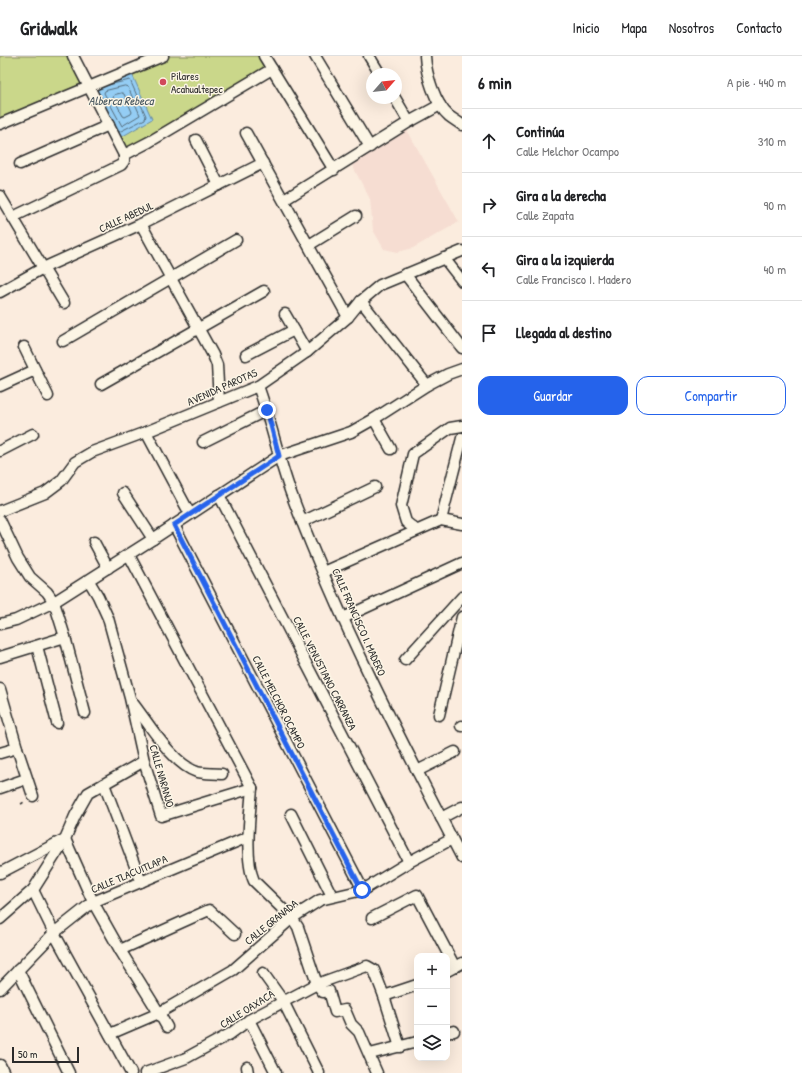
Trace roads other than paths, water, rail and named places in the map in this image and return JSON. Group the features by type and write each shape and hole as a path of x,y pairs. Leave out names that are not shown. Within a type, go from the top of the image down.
{"street":[{"path":"13,217 121,165 124,160 124,155 90,86 73,56"},
{"path":"0,124 163,56"},
{"path":"264,56 334,170"},
{"path":"315,56 370,147"},
{"path":"369,56 376,68"},
{"path":"425,56 430,82 440,105 448,115 462,125"},
{"path":"124,155 149,142 272,69"},
{"path":"398,104 409,122"},
{"path":"284,200 409,122 440,105"},
{"path":"20,164 109,125"},
{"path":"246,133 348,317"},
{"path":"196,140 219,185"},
{"name":"CALLE ABEDUL","path":"0,292 43,268 141,224 263,163"},
{"path":"0,196 64,303"},
{"path":"309,245 356,216"},
{"path":"141,224 213,355 217,365 219,402"},
{"path":"63,342 236,240"},
{"name":"AVENIDA PAROTAS","path":"0,511 45,493 61,482 75,462 92,452 146,432 258,386 307,352 348,317 361,301 380,285 462,251"},
{"path":"444,258 462,281"},
{"path":"405,274 462,348"},
{"path":"101,384 264,291"},
{"path":"361,301 427,385"},
{"path":"285,314 307,352"},
{"path":"246,355 294,330"},
{"path":"24,347 48,396"},
{"path":"0,624 16,620 54,602 89,581 279,456 351,432 427,385 448,374 462,369"},
{"path":"0,386 35,370"},
{"name":"CALLE FRANCISCO I. MADERO","path":"258,386 267,410 290,491 323,572 343,618 417,771 462,858"},
{"path":"203,442 267,410"},
{"path":"374,419 391,449"},
{"path":"416,530 406,522 401,506 413,454 450,428 462,426"},
{"path":"146,432 190,514"},
{"path":"0,451 33,434"},
{"path":"441,520 462,438"},
{"path":"302,522 375,487"},
{"path":"123,493 153,539"},
{"name":"CALLE VENUSTIANO CARRANZA","path":"219,495 409,862"},
{"path":"0,520 18,558 30,577 47,592 54,602 65,637 84,713"},
{"path":"323,572 441,520 462,524"},
{"name":"CALLE MELCHOR OCAMPO","path":"174,525 362,890"},
{"path":"94,542 108,568"},
{"path":"129,555 252,788 248,837 250,873 254,881 292,918 298,927 317,984 323,992 329,991 335,1012 345,1010 351,1024 359,1032 370,1054 377,1073"},
{"path":"343,618 462,563"},
{"name":"CALLE NARANJO","path":"89,581 108,618 130,698 144,761 161,816 252,788"},
{"path":"406,660 462,597"},
{"path":"439,715 462,617"},
{"path":"0,657 65,637"},
{"path":"37,646 57,722"},
{"path":"0,688 26,779 33,796"},
{"path":"130,698 174,758 187,767 198,772 222,774"},
{"path":"0,753 17,748"},
{"path":"417,771 455,752"},
{"path":"0,919 33,890 65,839 75,816 88,793 144,761"},
{"path":"0,788 26,779"},
{"path":"104,784 141,882"},
{"path":"441,818 462,807"},
{"path":"290,814 332,896"},
{"name":"CALLE TLACUITLAPA","path":"0,989 54,933 93,902 248,837"},
{"path":"0,873 65,839"},
{"path":"65,839 93,902 167,1028"},
{"name":"CALLE GRANADA","path":"110,1034 159,1013 233,970 292,918 320,900 362,890 452,839"},
{"path":"33,890 54,933 131,1073"},
{"path":"372,918 417,895 455,967"},
{"path":"120,950 209,910 235,934"},
{"name":"CALLE OAXACA","path":"145,1073 186,1058 230,1034 249,1020 283,1001 317,984 362,966 367,966 374,970 384,996"},
{"path":"18,970 69,1073"},
{"path":"263,973 283,1001 319,1073"},
{"path":"400,1047 384,996 414,986"},
{"path":"249,1020 276,1073"},
{"path":"370,1054 414,1043"},
{"path":"0,1065 4,1073"}],"water":[{"name":"Alberca Rebeca","path":"132,74 152,119 118,139 90,87"}],"place":[{"name":"Pilares Acahualtepec","path":"163,82"}]}
